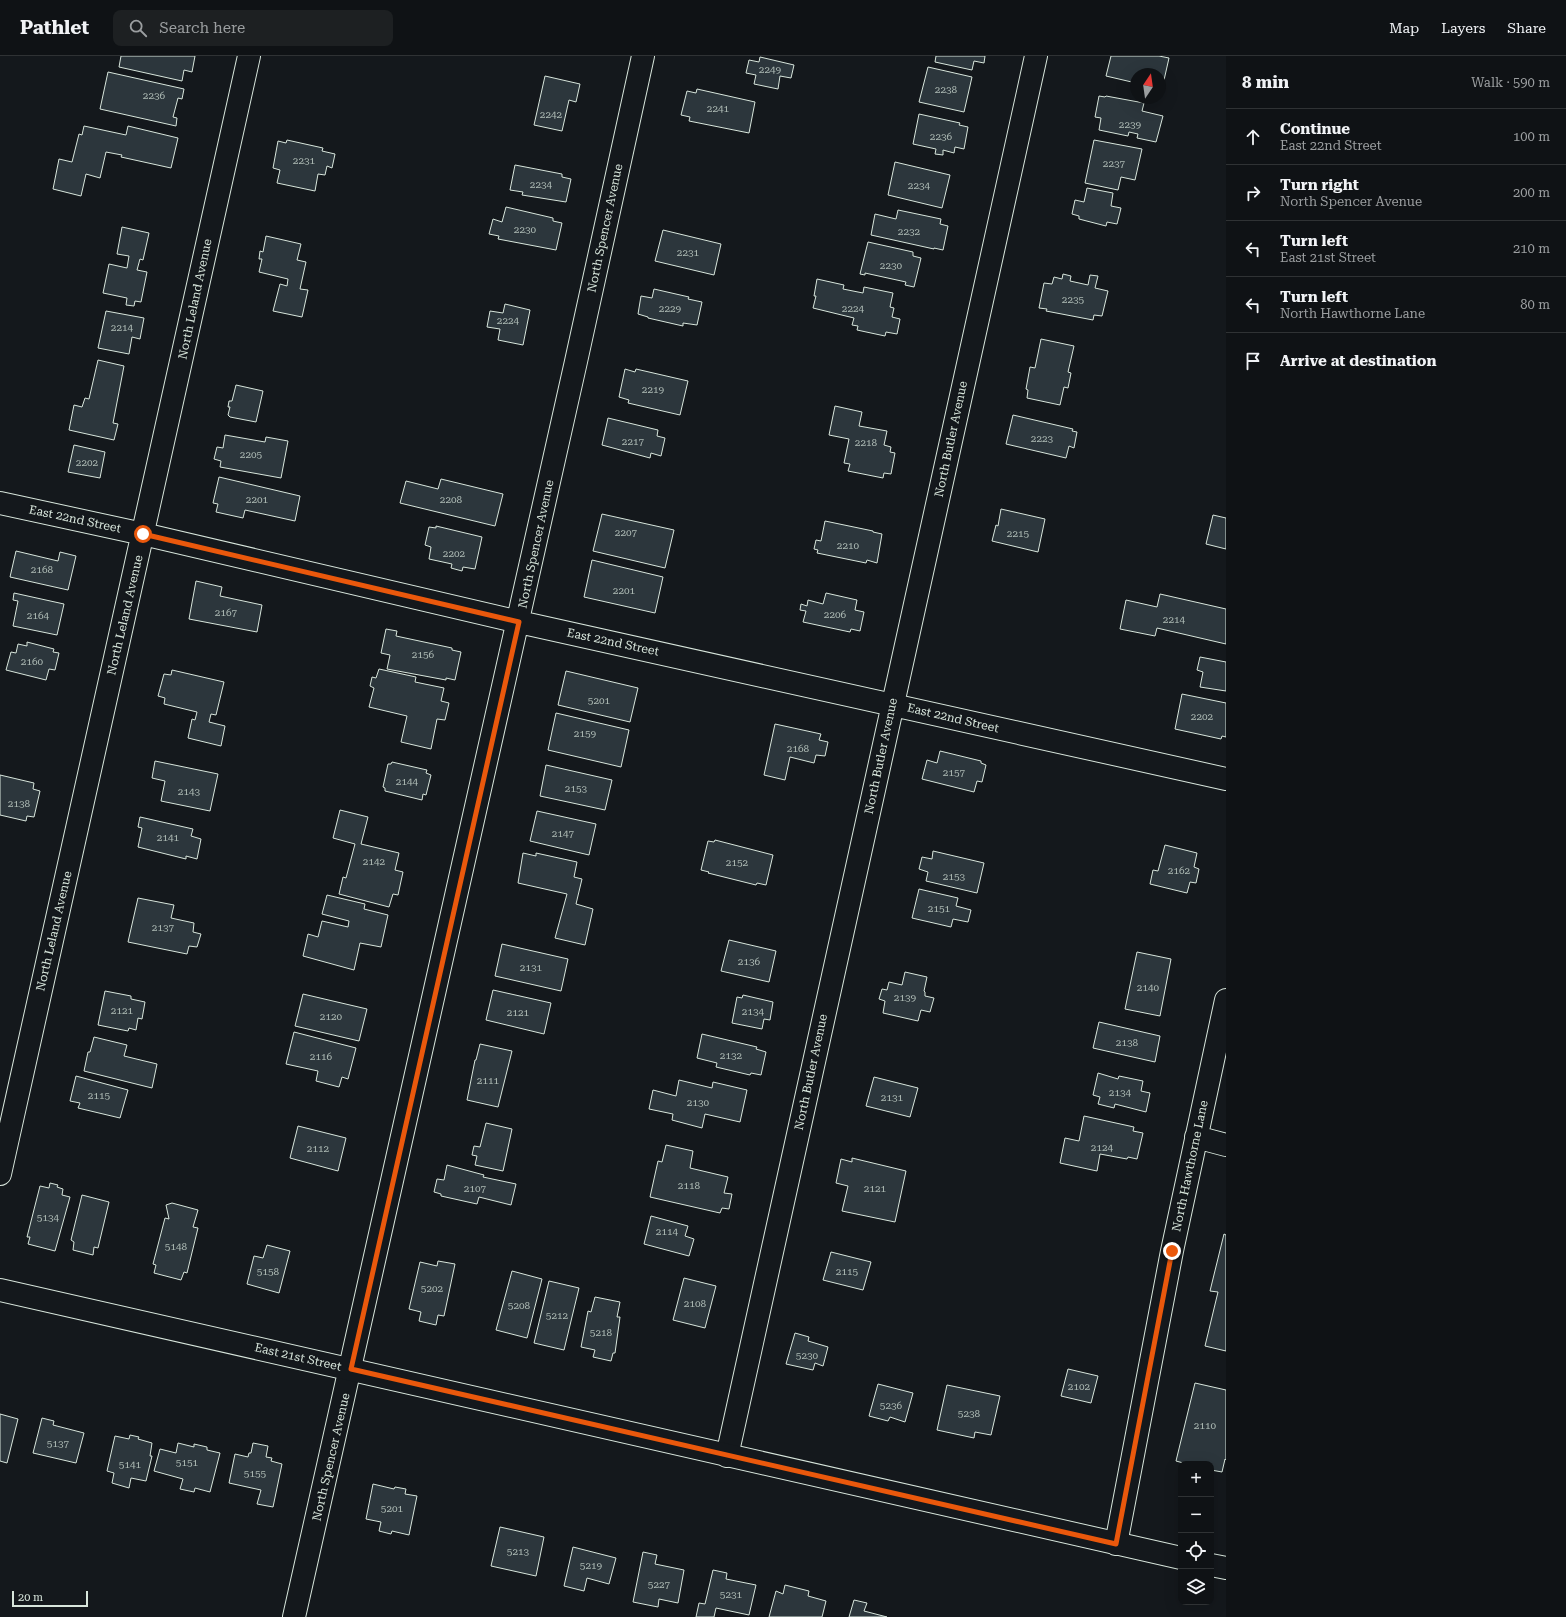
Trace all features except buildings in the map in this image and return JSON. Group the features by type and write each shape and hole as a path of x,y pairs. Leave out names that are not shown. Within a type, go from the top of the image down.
{"street":[{"name":"North Leland Avenue","path":"0,1174 249,56"},
{"name":"North Spencer Avenue","path":"294,1617 519,622 643,56"},
{"name":"North Butler Avenue","path":"727,1456 1036,56"},
{"name":"East 22nd Street","path":"0,503 143,534 519,622 1226,779"},
{"name":"North Hawthorne Lane","path":"1116,1544 1172,1251 1226,1000"},
{"path":"1196,1137 1226,1144"},
{"name":"East 21st Street","path":"0,1290 1178,1557"},
{"path":"1214,1566 1226,1568"}],"route":[{"path":"143,534 519,622 351,1369 1116,1544 1172,1251"}]}
